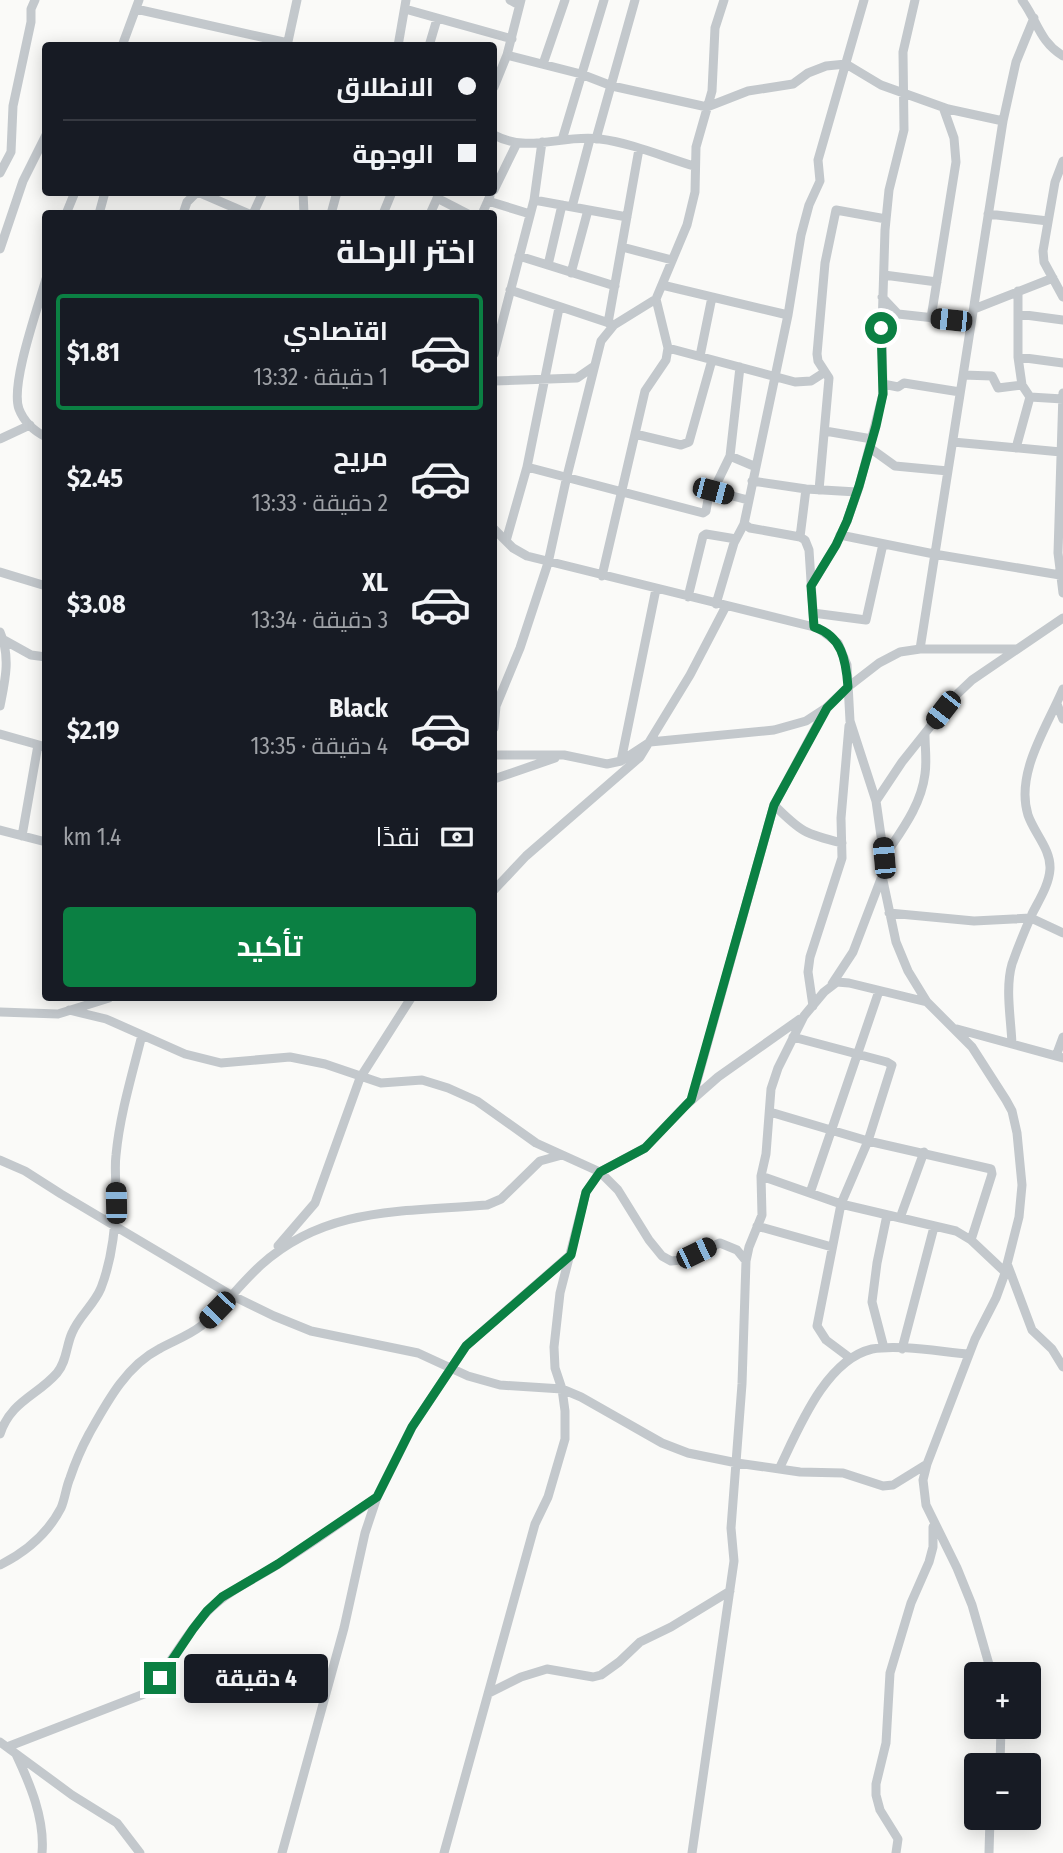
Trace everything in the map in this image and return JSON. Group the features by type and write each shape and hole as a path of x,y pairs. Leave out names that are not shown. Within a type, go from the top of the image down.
{"street":[{"path":"0,173 11,152 13,106 35,0"},
{"path":"287,42 297,0"},
{"path":"497,80 512,39 520,2 510,0"},
{"path":"543,64 565,0"},
{"path":"562,140 604,0"},
{"path":"572,207 612,86 635,0"},
{"path":"602,576 645,391 666,360 668,348 656,299 687,225 694,201 696,147 712,91 715,28 724,0"},
{"path":"497,887 526,856 640,757 690,675 721,605 736,539 744,524 776,376 801,235 809,205 820,181 818,160 864,0"},
{"path":"811,586 840,535 857,492 883,394 886,219 889,190 904,130 902,74 915,0"},
{"path":"1023,0 1042,38 1050,48 1063,56"},
{"path":"399,42 405,4 438,19 512,39"},
{"path":"123,42 137,5 279,42"},
{"path":"920,649 1003,121 1016,62 1034,18"},
{"path":"430,42 438,19"},
{"path":"507,55 581,74 612,86 707,107 748,91 793,84 808,73 826,66 846,64 881,85 943,107 1003,121"},
{"path":"931,318 956,162 954,138 943,107"},
{"path":"497,136 516,145 593,139 639,149 694,166"},
{"path":"497,342 534,200 542,142"},
{"path":"0,249 23,181 42,143"},
{"path":"497,182 516,145"},
{"path":"497,704 520,648 548,563 593,367 601,341 611,324 639,149"},
{"path":"1063,161 1055,182 1043,251 1044,262 1063,297"},
{"path":"208,196 241,210"},
{"path":"440,196 462,210"},
{"path":"495,196 530,214"},
{"path":"534,200 627,217"},
{"path":"548,265 562,205"},
{"path":"571,273 588,210"},
{"path":"819,490 829,378 817,354 825,264 836,210 886,219"},
{"path":"988,214 1048,221"},
{"path":"622,247 672,260"},
{"path":"519,256 615,286"},
{"path":"884,275 937,282"},
{"path":"974,309 1053,278"},
{"path":"662,285 788,315"},
{"path":"510,289 611,324 656,299"},
{"path":"1016,448 1030,397 1022,385 1018,357 1018,291"},
{"path":"42,294 21,372 18,395 18,407 30,425 42,434"},
{"path":"700,356 712,297"},
{"path":"883,297 898,314 971,322"},
{"path":"506,541 527,467 559,308"},
{"path":"1018,314 1063,320"},
{"path":"668,348 794,382 811,381 825,372"},
{"path":"1018,357 1063,363"},
{"path":"635,434 681,445 689,442 712,360"},
{"path":"497,381 577,378 593,367"},
{"path":"527,467 703,513 706,511 709,494 730,456 740,367"},
{"path":"963,375 992,376 996,380 996,387 1022,385"},
{"path":"883,384 898,387 904,383 960,393"},
{"path":"1063,393 1058,552 1063,593"},
{"path":"1030,397 1063,399"},
{"path":"0,439 30,425"},
{"path":"825,431 871,443 895,466 948,471"},
{"path":"953,442 1061,452"},
{"path":"730,456 756,467"},
{"path":"752,481 806,489 857,492"},
{"path":"800,537 806,489"},
{"path":"713,491 748,500"},
{"path":"744,524 750,528 805,540 809,550 814,627"},
{"path":"497,532 527,556 548,563 814,627 838,643 846,665 850,721 841,818 842,858 810,957 808,972 813,1006"},
{"path":"688,597 703,536 706,534 736,539"},
{"path":"840,535 1060,575"},
{"path":"813,613 866,620 883,544"},
{"path":"0,572 42,585"},
{"path":"621,761 656,589"},
{"path":"876,801 902,762 953,698 972,680 1063,618"},
{"path":"2,636 31,655 42,656"},
{"path":"0,706 7,667 2,636"},
{"path":"497,755 564,755 607,764 621,761 650,742 774,730 806,721 827,708 848,687 879,663 900,652 920,649 1016,649"},
{"path":"1012,1044 1011,966 1051,869 1046,849 1029,819 1024,799 1026,780 1034,755 1063,690"},
{"path":"1056,704 1063,719"},
{"path":"691,1100 774,805 827,708"},
{"path":"444,1853 536,1524 548,1497 565,1439 562,1389 555,1368 554,1347 560,1293 586,1192 600,1172 645,1148 691,1100 718,1077 804,1016 831,985 853,952 882,876 884,858 876,801 850,721"},
{"path":"0,734 42,746 22,836"},
{"path":"884,858 922,794 926,772 925,735"},
{"path":"497,778 564,755"},
{"path":"774,805 795,827 808,835 842,843"},
{"path":"0,830 42,841"},
{"path":"882,876 900,951 908,971 927,1002 972,1047 1012,1111 1017,1133 1022,1185 1019,1217 1006,1268 996,1298 969,1354 927,1464 923,1492 932,1521 957,1568 972,1605 988,1662"},
{"path":"890,913 974,921 1031,918 1063,933"},
{"path":"831,985 838,982 927,1002"},
{"path":"810,1193 879,991"},
{"path":"0,1012 58,1014 98,1001"},
{"path":"0,1565 23,1554 44,1534 61,1507 70,1476 88,1436 125,1377 159,1348 182,1339 202,1325 262,1264 315,1203 360,1077 409,1001"},
{"path":"69,1010 106,1019 185,1054 220,1063 290,1057 326,1064 381,1083 422,1080 448,1088 477,1101 536,1143 592,1166 600,1172 618,1190 662,1256 671,1261 681,1260 720,1243 737,1250 746,1261"},
{"path":"692,1853 734,1561 731,1528 737,1464 746,1261 762,1215 761,1176 774,1079 804,1016"},
{"path":"955,1029 1059,1057 1063,1037"},
{"path":"0,1434 10,1413 58,1372 71,1334 92,1306 101,1287 111,1250 114,1225 115,1159 122,1111 142,1035"},
{"path":"793,1037 892,1065 867,1142 841,1204 817,1326 825,1340 850,1358"},
{"path":"770,1112 867,1142 924,1152 991,1169 992,1174 971,1240"},
{"path":"900,1218 924,1152"},
{"path":"262,1264 299,1237 348,1218 486,1205 501,1199 540,1161 562,1155"},
{"path":"0,1160 26,1171 231,1295 311,1331 418,1353 468,1376 500,1385 562,1389 662,1443 688,1453 737,1464 843,1473 883,1486 892,1485 927,1464"},
{"path":"761,1176 841,1204 956,1231 971,1240 1006,1268 1032,1330 1052,1349 1063,1367"},
{"path":"884,1348 873,1302 877,1263 887,1215"},
{"path":"757,1226 832,1247"},
{"path":"902,1349 934,1227"},
{"path":"282,1853 344,1629 365,1533 377,1497 412,1427 466,1346 571,1255"},
{"path":"779,1469 819,1392 850,1358 873,1349 884,1348 969,1354"},
{"path":"3,1744 144,1694 160,1678 207,1611 222,1597 278,1564 377,1497"},
{"path":"896,1853 898,1839 880,1810 876,1784 886,1743 890,1673 911,1603 929,1562 933,1547 932,1521"},
{"path":"489,1693 521,1677 547,1669 601,1675 640,1642 671,1627 730,1591"},
{"path":"3,1744 72,1795 117,1823 140,1853"},
{"path":"16,1754 32,1787 42,1853"},
{"path":"989,1853 990,1830"}],"route":[{"path":"160,1678 193,1629 222,1597 278,1564 377,1497 412,1427 466,1346 571,1255 586,1192 600,1172 645,1148 691,1100 774,805 827,708 848,687 846,665 838,643 814,627 811,586 847,521 876,426 883,394 881,328"}]}
